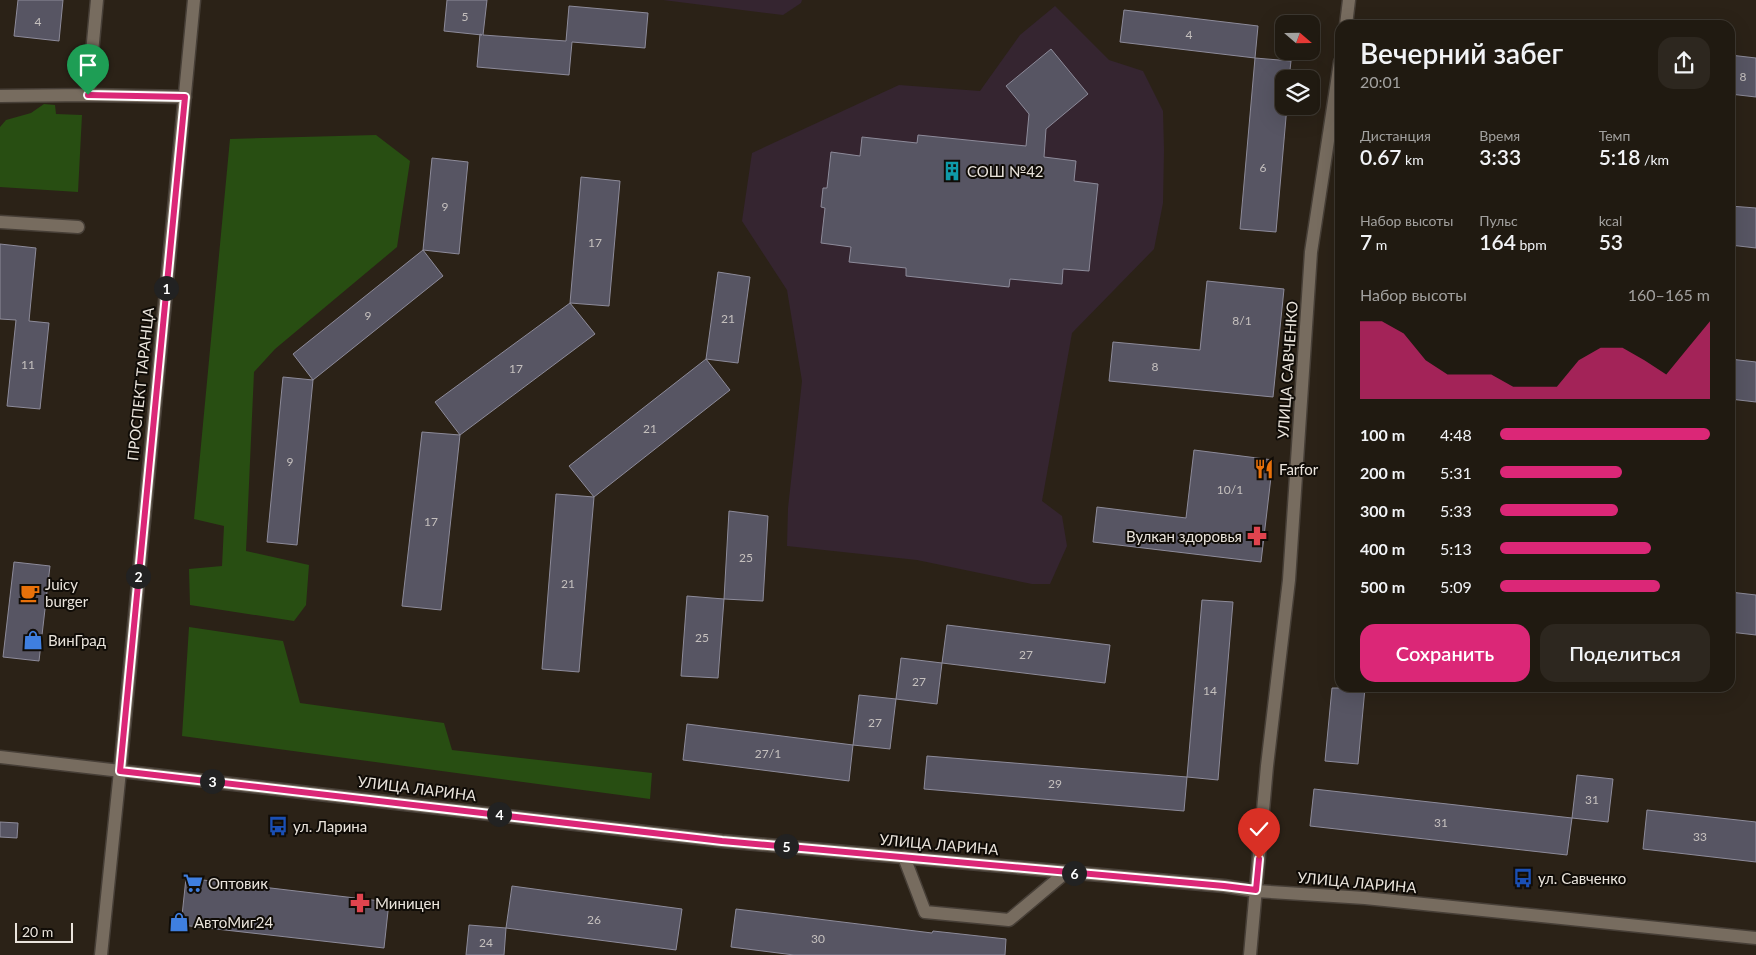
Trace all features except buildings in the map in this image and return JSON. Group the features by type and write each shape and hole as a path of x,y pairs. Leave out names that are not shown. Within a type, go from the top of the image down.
{"main road":[{"path":"88,95 97,0"},
{"name":"ПРОСПЕКТ ТАРАНЦА","path":"120,771 194,0"},
{"path":"1347,20 1349,0"},
{"name":"УЛИЦА САВЧЕНКО","path":"1250,955 1267,766 1289,580 1311,252 1335,95"},
{"path":"0,96 185,97"},
{"path":"0,222 78,227"},
{"name":"УЛИЦА ЛАРИНА","path":"0,757 722,841 1256,890 1365,898 1756,938"},
{"path":"101,955 120,771"},
{"path":"904,857 925,912 981,918 1009,920 1066,872"}],"shaded area":[{"path":"663,0 802,0 801,3 783,15"},
{"path":"1055,6 1109,60 1143,71 1163,111 1164,150 1163,203 1154,249 1072,333 1042,501 1062,516 1067,546 1050,584 1032,584 917,560 787,546 788,508 802,381 787,290 742,221 752,153 899,85 980,91 1020,35"}],"green space":[{"path":"44,104 55,105 56,114 82,115 78,192 0,187 0,127 6,120 31,113"},
{"path":"376,135 410,161 397,247 275,349 254,372 246,551 309,565 306,605 294,621 190,605 189,569 222,566 224,526 194,519 230,139"},
{"path":"189,627 283,641 300,703 444,723 452,750 652,773 650,799 182,736"}],"place":[{"name":"СОШ №42","path":"952,171"},
{"name":"Farfor","path":"1264,469"},
{"name":"Вулкан здоровья","path":"1257,536"},
{"name":"Juicy burger","path":"30,593"},
{"name":"ВинГрад","path":"33,640"},
{"name":"ул. Ларина","path":"278,826"},
{"name":"ул. Савченко","path":"1523,878"},
{"name":"Оптовик","path":"193,883"},
{"name":"Миницен","path":"360,903"},
{"name":"АвтоМиг24","path":"179,922"}],"route":[{"path":"88,95 185,97 120,771 406,802 722,841 1256,890 1259,859"}]}
